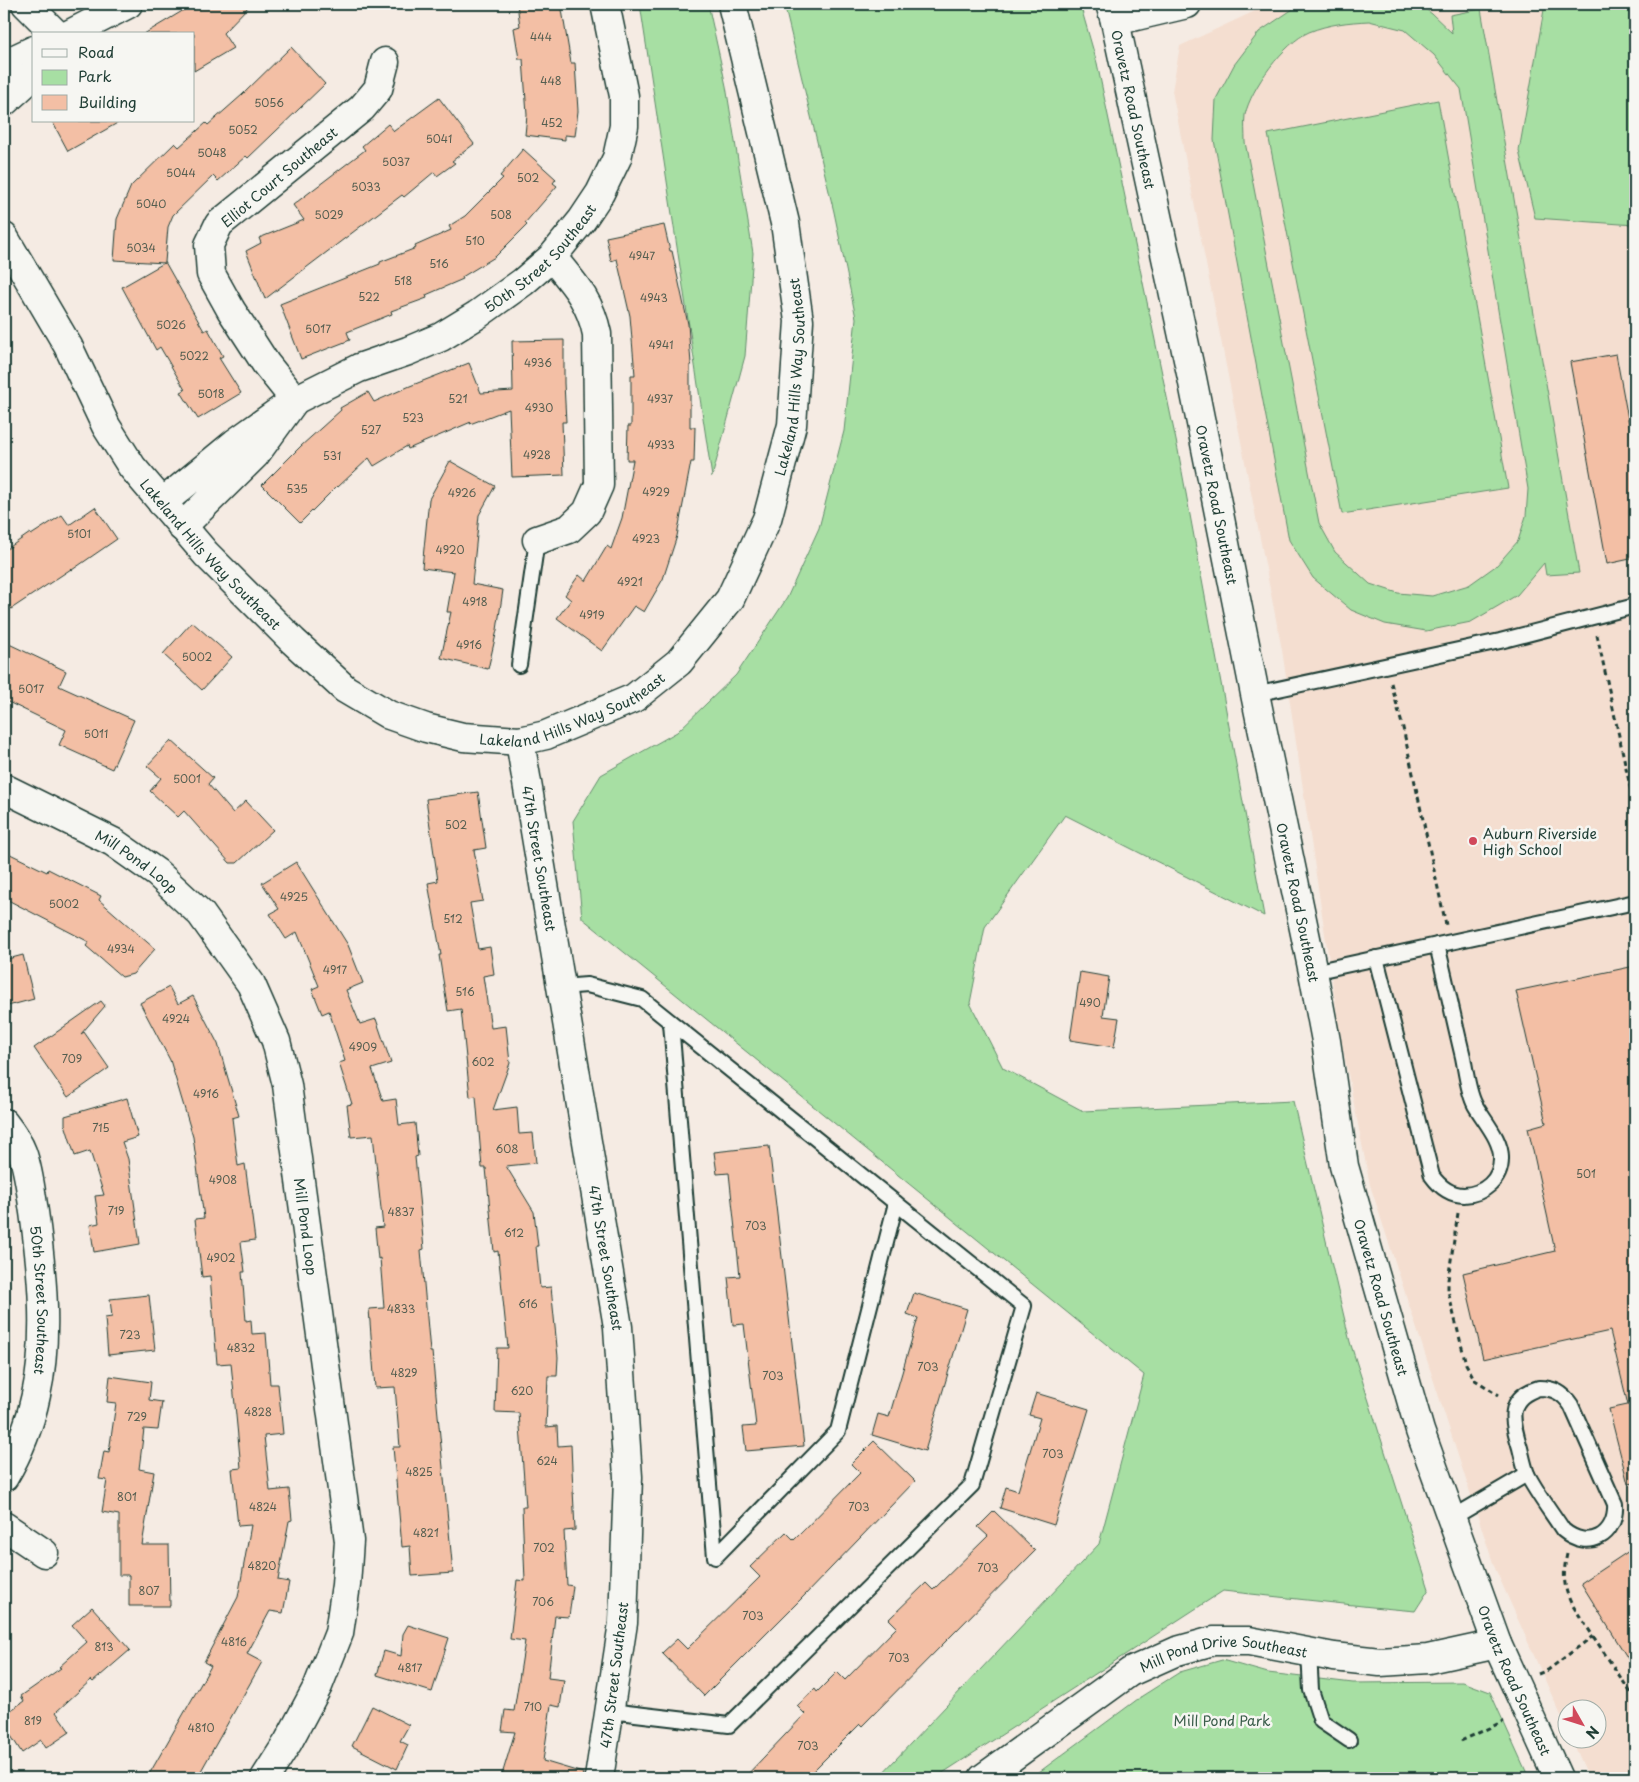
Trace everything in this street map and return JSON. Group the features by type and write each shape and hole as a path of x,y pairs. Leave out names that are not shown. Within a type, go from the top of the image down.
{"street":[{"path":"26,4 54,32"},
{"path":"74,32 128,4"},
{"name":"50th Street Southeast","path":"162,503 235,442 295,400 359,368 408,351 440,337 477,315 552,257 582,220 600,193 617,158 624,126 624,96 606,4"},
{"name":"Lakeland Hills Way Southeast","path":"4,237 68,346 106,426 132,467 206,554 293,641 345,689 389,715 426,728 463,737 520,741 546,735 634,698 679,662 730,599 767,518 792,425 799,321 785,223 732,4"},
{"path":"1113,12 1187,4"},
{"name":"Oravetz Road Southeast","path":"1113,12 1192,378 1255,694 1314,972 1344,1166 1420,1431 1497,1644 1558,1778"},
{"path":"4,69 16,58 32,51"},
{"name":"Elliot Court Southeast","path":"295,400 266,364 231,310 211,274 209,245 219,224 362,108 378,89 385,62"},
{"path":"4,102 32,74"},
{"path":"536,540 569,529 587,512 599,485 597,334 594,317 582,294 552,257"},
{"name":"50th Street Southeast","path":"182,528 255,455 295,400"},
{"name":"47th Street Southeast","path":"520,741 618,1328 628,1477 623,1623 599,1778"},
{"name":"Mill Pond Loop","path":"4,788 113,842 157,873 201,914 251,984 276,1041 287,1085 349,1541 346,1585 339,1633 318,1686 288,1742 265,1778"},
{"name":"50th Street Southeast","path":"4,1123 22,1152 27,1172 38,1243 42,1360 36,1395 27,1428 14,1460 4,1476"},
{"path":"4,1526 44,1553"},
{"name":"Mill Pond Drive Southeast","path":"983,1778 1130,1672 1177,1651 1213,1641 1250,1641 1334,1657 1380,1662 1428,1659 1497,1644"}],"lane":[{"path":"519,666 536,540"},
{"path":"1255,694 1500,641 1635,606"},
{"path":"1314,972 1635,902"},
{"path":"1376,958 1432,1176 1440,1186 1450,1192 1461,1195 1473,1194 1484,1190 1493,1182 1499,1172 1500,1148 1474,1103 1443,944"},
{"path":"561,988 587,985 642,999 1024,1306 972,1485 729,1726 610,1711"},
{"path":"671,1023 715,1557 838,1431 896,1203"},
{"path":"1539,1388 1549,1388 1558,1391 1566,1397 1615,1504 1616,1514 1613,1523 1599,1537 1590,1540 1580,1540 1563,1530 1527,1474 1513,1424 1512,1414 1515,1405 1529,1391 1539,1388"},
{"path":"1452,1518 1527,1474"},
{"path":"1309,1652 1311,1690 1321,1721 1348,1740"}],"path":[{"path":"1593,617 1635,809"},
{"path":"1387,665 1403,728 1443,944"},
{"path":"1461,1195 1448,1291 1463,1354 1475,1380 1515,1405"},
{"path":"1571,1536 1564,1567 1566,1592 1571,1603 1635,1699"},
{"path":"1515,1683 1548,1670 1593,1636"},
{"path":"1462,1741 1527,1710"}],"shaded area":[{"name":"Auburn Riverside High School","path":"1270,4 1635,4 1635,1778 1589,1778 1576,1750 1606,1750 1606,1700 1556,1700 1556,1705 1494,1566 1370,1185 1340,1033 1282,650 1172,91 1180,46"}],"green space":[{"path":"640,4 708,4 726,86 753,253 745,356 712,477"},
{"path":"784,4 1080,4 1097,63 1178,450 1264,916 1065,815 985,927 970,1003 1003,1068 1083,1111 1293,1101 1350,1342 1429,1589 1415,1611 1223,1591 935,1778 878,1778 1099,1544 1144,1375 582,918 573,821 601,775 677,732 736,675 787,598 819,528 844,431 856,318 834,212"},
{"path":"1304,4 1419,4 1452,33 1450,15 1481,9 1579,573 1546,575 1544,563 1517,595 1471,622 1426,631 1385,624 1351,610 1313,578 1289,540 1214,140 1216,99 1234,65 1259,32 1293,9","holes":["1361,21 1369,21 1405,30 1434,55 1461,89 1528,489 1526,516 1518,541 1497,565 1469,585 1432,596 1398,593 1370,584 1335,552 1319,523 1245,142 1245,115 1254,92 1279,56 1299,38 1324,27"]},
{"path":"1545,4 1635,4 1635,225 1535,218 1519,151"},
{"path":"1438,100 1508,488 1342,514 1268,134"},
{"name":"Mill Pond Park","path":"1222,1660 1268,1673 1353,1683 1463,1682 1490,1692 1529,1778 1031,1778 1142,1696 1180,1672"}],"building":[{"path":"194,4 251,4 223,33 233,48 195,70 195,32 147,32"},
{"path":"517,4 561,4 571,63 575,63 578,111 575,136 565,135 565,140 525,135 527,115 523,59 519,59 514,28 520,26"},
{"path":"291,47 325,84 248,158 246,156 218,181 213,176 173,215 168,227 165,262 204,331 208,329 223,356 219,358 241,393 198,419 181,392 185,390 160,347 156,350 122,287 164,263 114,260 117,219 131,186 175,143 179,147 206,123 208,125"},
{"path":"439,98 474,144 452,161 455,163 437,176 434,172 404,197 402,195 265,299 246,251 261,243 259,238 304,220 293,205 365,150 362,146 388,124 394,131"},
{"path":"53,122 119,122 68,151"},
{"path":"523,149 556,179 553,183 557,186 525,223 527,225 495,257 462,277 463,279 426,295 427,298 391,311 392,314 347,332 350,340 301,359 280,304 380,264 380,262 416,248 415,246 451,230 449,226 465,216 503,178 500,176"},
{"path":"664,225 670,251 672,251 688,324 691,364 690,427 695,427 694,462 691,462 677,536 663,579 644,612 634,606 602,651 557,618 571,600 565,595 579,575 586,581 607,546 611,549 622,518 633,460 627,460 628,426 631,426 631,375 635,375 630,316 617,259 611,261 606,237"},
{"path":"564,340 566,422 562,422 564,475 512,477 509,409 470,424 471,422 408,449 407,446 374,466 369,458 337,486 300,523 262,485 341,410 340,408 368,392 374,402 469,363 481,393 513,391 512,341"},
{"path":"1616,354 1635,457 1635,558 1607,564 1570,362"},
{"path":"450,461 495,486 479,515 472,584 503,590 497,630 488,669 441,658 451,612 447,612 454,572 422,568 429,499"},
{"path":"95,507 117,539 11,609 4,598 4,551 30,533 31,535 62,515 69,525"},
{"path":"192,622 232,657 202,690 163,654"},
{"path":"9,644 66,671 59,686 134,720 112,769 59,745 66,730 4,700 4,655"},
{"path":"171,740 213,778 208,784 233,813 246,801 273,830 237,863 230,863 184,811 178,817 150,791 161,778 147,766"},
{"path":"478,792 486,848 474,850 483,901 470,903 478,949 490,947 494,974 483,976 491,1028 506,1026 510,1063 493,1110 517,1107 519,1134 533,1133 536,1163 506,1166 534,1212 540,1288 551,1287 558,1357 557,1376 548,1376 546,1427 557,1426 558,1446 571,1445 575,1530 564,1531 567,1585 573,1586 569,1617 555,1616 548,1678 564,1680 560,1707 551,1705 543,1761 583,1773 582,1778 501,1778 515,1732 502,1731 505,1710 514,1711 525,1641 510,1639 517,1580 525,1581 522,1507 526,1507 519,1413 495,1412 497,1348 508,1348 498,1251 494,1252 486,1168 482,1168 476,1096 470,1097 461,1009 448,1011 439,955 441,955 428,883 438,881 426,799"},
{"path":"4,851 47,872 48,869 101,896 99,900 155,949 133,974 122,977 86,946 89,942 4,898"},
{"path":"296,862 348,945 363,983 346,990 360,1024 376,1019 391,1063 372,1069 383,1101 396,1099 399,1125 415,1123 418,1156 415,1157 424,1249 421,1250 453,1573 412,1576 410,1546 402,1547 393,1447 400,1447 395,1387 375,1388 369,1309 384,1308 380,1258 378,1259 375,1228 383,1227 373,1135 351,1137 347,1105 352,1104 339,1063 345,1061 329,1011 322,1014 312,989 319,986 297,932 286,939 270,914 279,909 262,883"},
{"path":"23,955 34,999 4,1007 4,960"},
{"path":"1635,966 1635,1483 1628,1484 1609,1409 1628,1405 1610,1331 1483,1359 1463,1273 1555,1251 1528,1128 1546,1123 1516,991"},
{"path":"1080,972 1109,977 1103,1016 1119,1018 1114,1047 1070,1040"},
{"path":"169,987 178,1004 193,996 218,1044 239,1116 232,1118 238,1166 245,1164 255,1240 241,1242 245,1272 242,1272 246,1321 251,1320 252,1334 266,1333 270,1384 278,1384 283,1434 264,1436 270,1491 289,1489 292,1520 289,1521 278,1580 289,1582 283,1613 270,1611 247,1654 262,1662 197,1778 147,1778 211,1666 204,1662 238,1597 251,1525 238,1526 232,1469 241,1468 231,1363 217,1364 210,1276 202,1277 195,1219 204,1218 193,1137 170,1060 140,1003"},
{"path":"101,1001 105,1006 81,1034 84,1032 109,1068 68,1097 34,1048"},
{"path":"127,1098 138,1137 122,1142 128,1159 140,1244 94,1252 90,1225 99,1223 95,1196 104,1195 90,1151 75,1156 65,1124 65,1116"},
{"path":"769,1146 804,1446 746,1451 743,1427 756,1426 744,1324 733,1325 728,1277 740,1276 729,1173 717,1174 714,1152"},
{"path":"914,1293 967,1309 925,1451 872,1435 878,1414 889,1417 918,1318 907,1314"},
{"path":"149,1295 155,1350 108,1355 105,1318 112,1317 110,1299"},
{"path":"110,1376 151,1382 149,1400 162,1402 158,1430 144,1429 139,1469 154,1472 142,1545 169,1545 170,1606 129,1606 129,1575 119,1575 119,1515 102,1512 107,1480 99,1479 104,1451 109,1452 116,1403 107,1402"},
{"path":"1036,1393 1089,1409 1054,1525 1000,1508 1006,1487 1018,1491 1040,1418 1029,1415"},
{"path":"874,1441 915,1481 704,1696 662,1653 677,1639 687,1649 760,1577 750,1567 786,1532 794,1540 860,1473 851,1464"},
{"path":"994,1511 1035,1551 862,1726 860,1724 806,1778 744,1778 805,1714 797,1706 815,1689 817,1692 837,1672 845,1680 897,1627 889,1619 926,1583 933,1590 988,1536 978,1527"},
{"path":"1635,1547 1635,1670 1581,1583"},
{"path":"92,1607 130,1650 93,1682 91,1680 56,1712 70,1732 46,1748 41,1740 22,1753 4,1725 4,1715 24,1701 21,1696 61,1668 59,1667 87,1642 72,1625"},
{"path":"408,1625 449,1638 432,1692 377,1675 384,1651 401,1656 403,1634"},
{"path":"372,1706 409,1725 400,1741 408,1745 397,1769 352,1746"}],"place":[{"name":"Auburn Riverside High School","path":"1473,841"}]}
